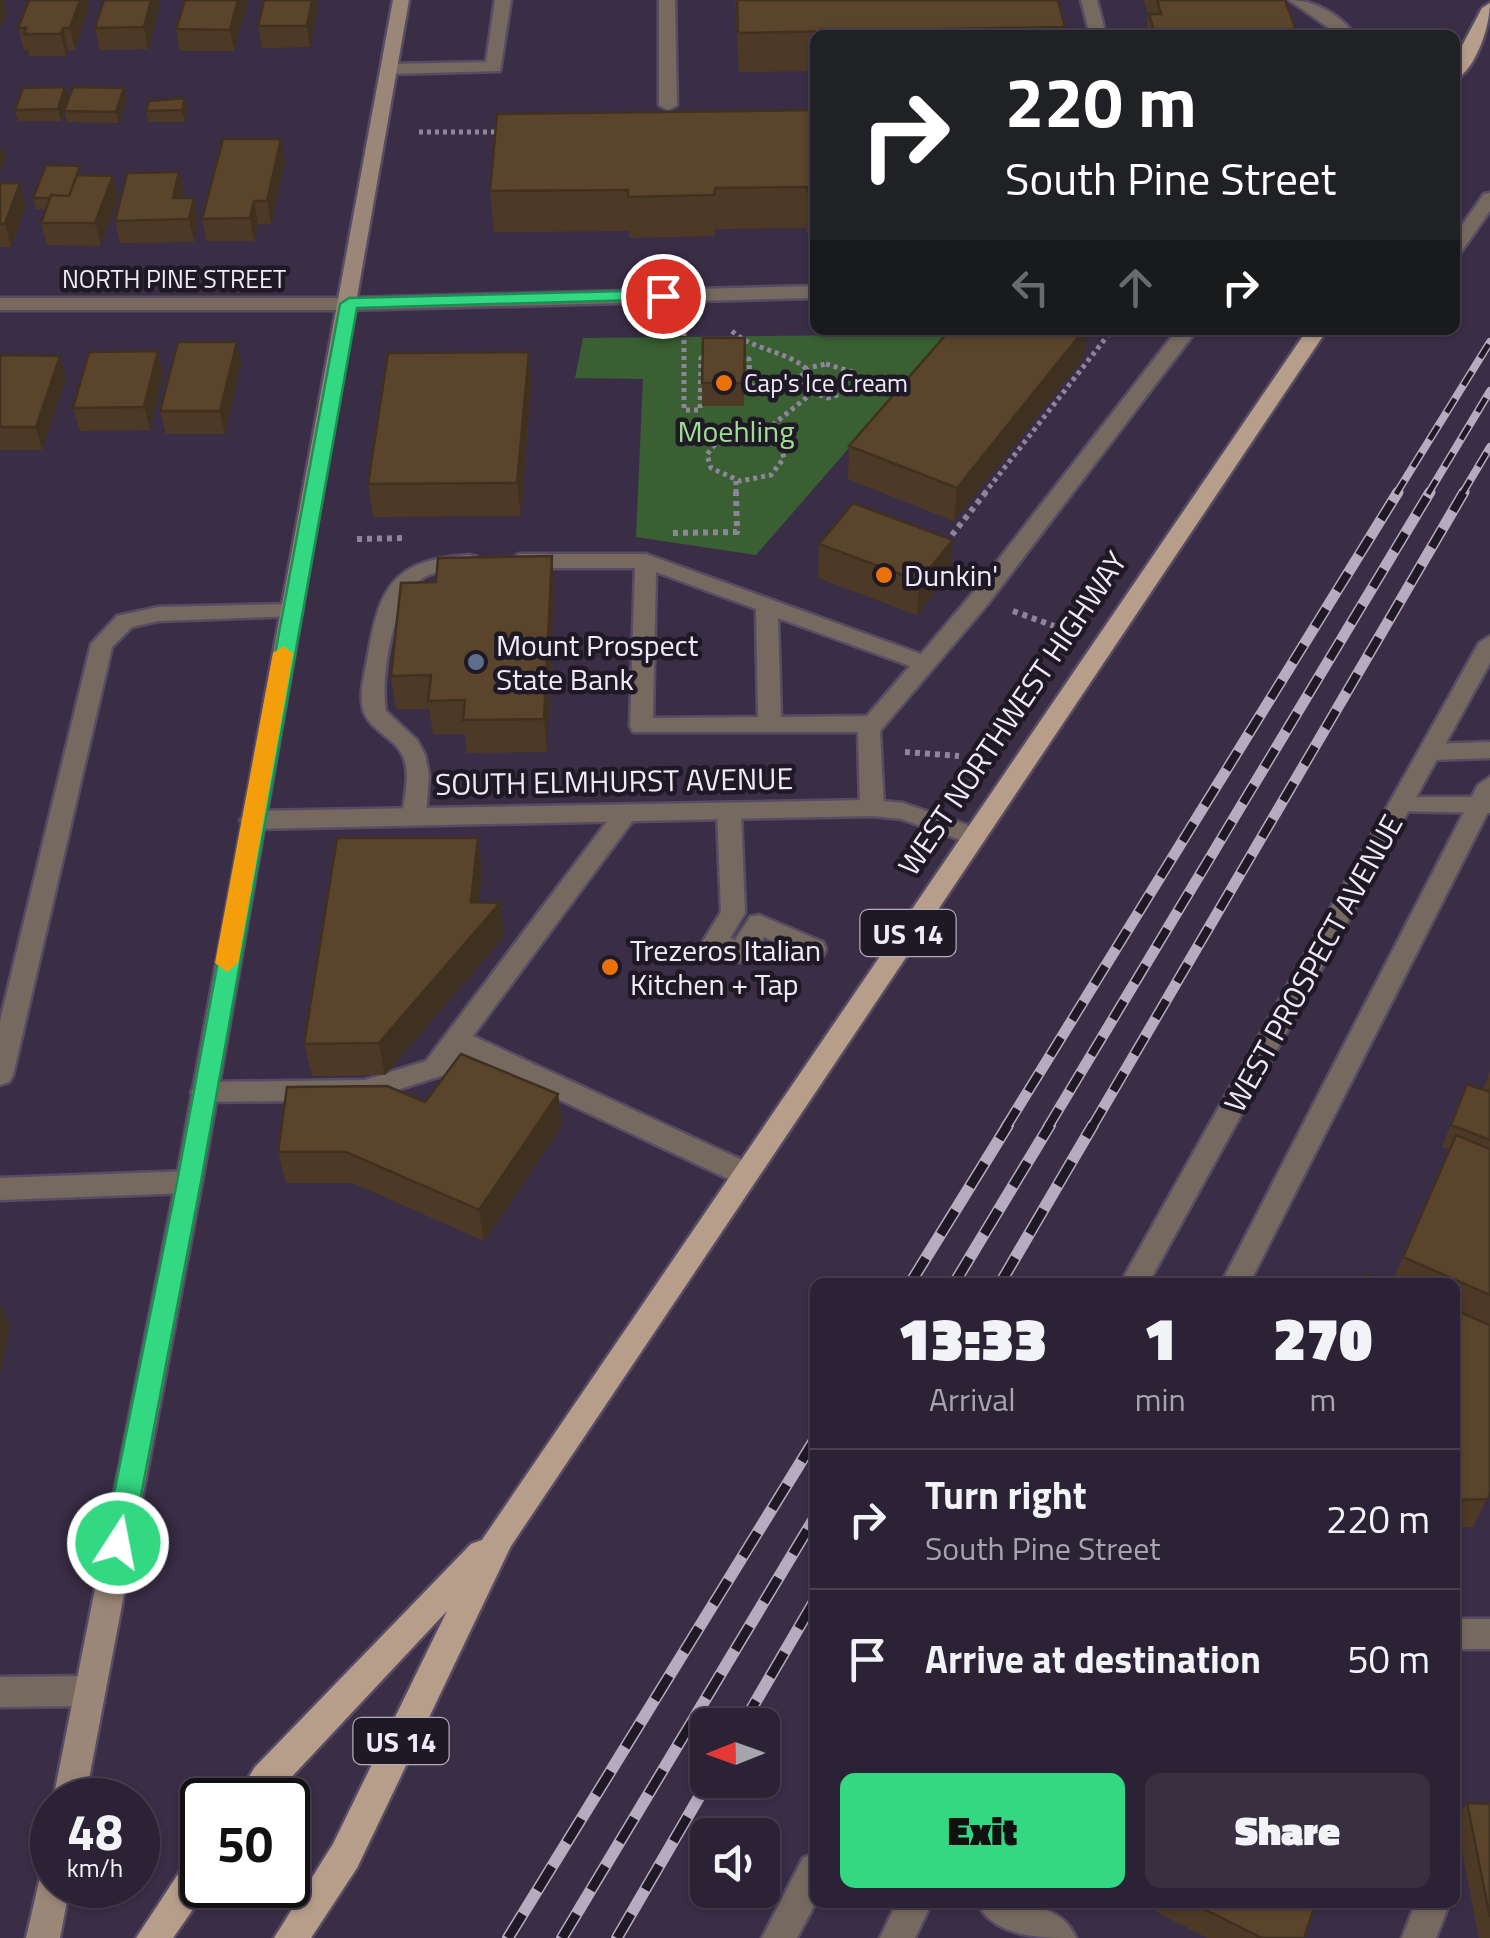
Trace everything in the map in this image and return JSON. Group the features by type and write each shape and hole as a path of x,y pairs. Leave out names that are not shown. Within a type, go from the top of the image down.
{"main road":[{"path":"73,1778 189,1182 401,0"},
{"path":"1460,65 1490,8"},
{"name":"WEST NORTHWEST HIGHWAY","path":"290,1938 346,1856 500,1536 1314,335"},
{"name":"WEST NORTHWEST HIGHWAY","path":"268,1778 500,1536"},
{"path":"153,1938 180,1899"},
{"path":"43,1938 49,1908"}],"street":[{"path":"389,69 494,67 503,0"},
{"path":"667,0 668,105"},
{"path":"1089,0 1097,30"},
{"path":"1297,0 1343,30"},
{"path":"1460,241 1490,198"},
{"name":"NORTH PINE STREET","path":"0,304 349,304 810,292"},
{"path":"872,808 868,734 874,724 926,664 1183,335"},
{"path":"414,817 417,760 408,743 378,717 373,703 384,616 399,586 419,568 438,562 642,560 926,664"},
{"path":"642,560 640,726 874,724"},
{"path":"767,604 770,725"},
{"path":"0,1076 102,644 125,621 158,614 291,611"},
{"name":"WEST PROSPECT AVENUE","path":"1137,1278 1490,643"},
{"path":"1431,752 1490,750"},
{"path":"1402,805 1487,798"},
{"path":"1238,1278 1487,798"},
{"name":"SOUTH ELMHURST AVENUE","path":"252,820 872,808 902,811 974,836"},
{"path":"729,811 733,913 715,941 739,953 759,924"},
{"path":"204,1092 365,1090 435,1068 626,813"},
{"path":"733,913 814,948"},
{"path":"456,1040 745,1174"},
{"path":"0,1189 189,1182"},
{"path":"1460,1634 1490,1634"},
{"path":"0,1692 89,1691"},
{"path":"779,1938 810,1879"},
{"path":"897,1938 913,1908"},
{"path":"1005,1908 1059,1938"},
{"path":"1419,1938 1431,1908"}],"path":[{"path":"419,132 514,132"},
{"path":"684,332 684,410 700,410 701,358 720,357"},
{"path":"732,332 742,342 796,357 808,370"},
{"path":"952,535 1108,335"},
{"path":"742,342 728,359 749,359 750,386 802,384"},
{"path":"836,364 848,369 857,379 854,390 841,397 811,394 802,384 802,375 808,370 836,364"},
{"path":"760,436 783,451 783,462 774,474 742,482 725,478 710,468 707,454 715,442 739,434 760,436 811,394"},
{"path":"1005,608 1054,626"},
{"path":"898,751 959,756"}],"green space":[{"name":"Moehling","path":"947,335 756,555 636,537 643,379 575,378 583,338"}],"building":[{"path":"29,0 80,0 70,28 63,28 61,34 24,34 26,28 18,28"},
{"path":"104,0 151,0 144,27 95,28"},
{"path":"185,0 238,0 230,30 176,29"},
{"path":"264,0 312,0 307,26 258,26"},
{"path":"737,0 1058,0 1065,27 810,30 738,33"},
{"path":"1157,0 1285,0 1296,30 1154,30 1149,14 1161,14"},
{"path":"65,87 58,109 15,110 23,88"},
{"path":"73,87 124,88 116,112 64,111"},
{"path":"185,98 182,110 146,111 149,101"},
{"path":"810,110 810,191 808,187 715,188 714,195 628,197 628,190 490,191 497,114"},
{"path":"223,139 281,139 267,201 254,201 250,218 202,219"},
{"path":"46,165 80,166 69,196 33,198"},
{"path":"179,172 173,198 194,198 189,219 115,221 127,173"},
{"path":"77,175 113,176 95,223 41,223 51,195 69,196"},
{"path":"0,183 20,183 5,224 0,224"},
{"path":"946,335 1080,335 957,488 849,446"},
{"path":"703,338 745,338 744,383 702,383"},
{"path":"178,342 237,342 220,411 160,411"},
{"path":"158,351 144,407 73,408 89,352"},
{"path":"529,352 517,483 368,484 388,353"},
{"path":"0,355 60,356 36,427 0,427"},
{"path":"853,503 953,540 919,581 819,544"},
{"name":"Mount Prospect State Bank","path":"552,556 544,719 463,720 465,700 428,701 431,675 391,676 401,583 436,582 438,558"},
{"path":"337,838 478,838 471,902 500,903 379,1043 304,1044"},
{"path":"461,1054 558,1094 479,1210 346,1152 278,1152 287,1087 387,1086 425,1102"},
{"path":"1467,1084 1490,1092 1490,1140 1451,1125"},
{"path":"1456,1135 1490,1149 1490,1295 1460,1282 1460,1278 1451,1278 1403,1257"},
{"path":"1460,1312 1490,1325 1488,1499 1460,1500"},
{"path":"1467,1803 1490,1804 1490,1917"},
{"path":"1202,1908 1314,1908 1304,1938 1262,1938"}],"railway":[{"path":"1396,494 1490,342"},
{"path":"1428,494 1490,391"},
{"path":"1462,494 1490,447"},
{"path":"1006,1127 1398,492"},
{"path":"1048,1127 1430,492"},
{"path":"1092,1127 1464,492"},
{"path":"913,1278 1008,1125"},
{"path":"957,1278 1050,1125"},
{"path":"1003,1278 1093,1125"},
{"path":"508,1938 810,1447"},
{"path":"562,1938 810,1525"},
{"path":"752,1708 810,1609"},
{"path":"617,1938 699,1798"}],"slow traffic":[{"path":"227,963 283,653"}],"place":[{"name":"Cap's Ice Cream","path":"724,383"},
{"name":"Dunkin'","path":"884,575"},
{"name":"Mount Prospect State Bank","path":"476,662"},
{"name":"Trezeros Italian Kitchen + Tap","path":"610,967"}],"route":[{"path":"118,1543 189,1182 349,304 663,296"}]}
